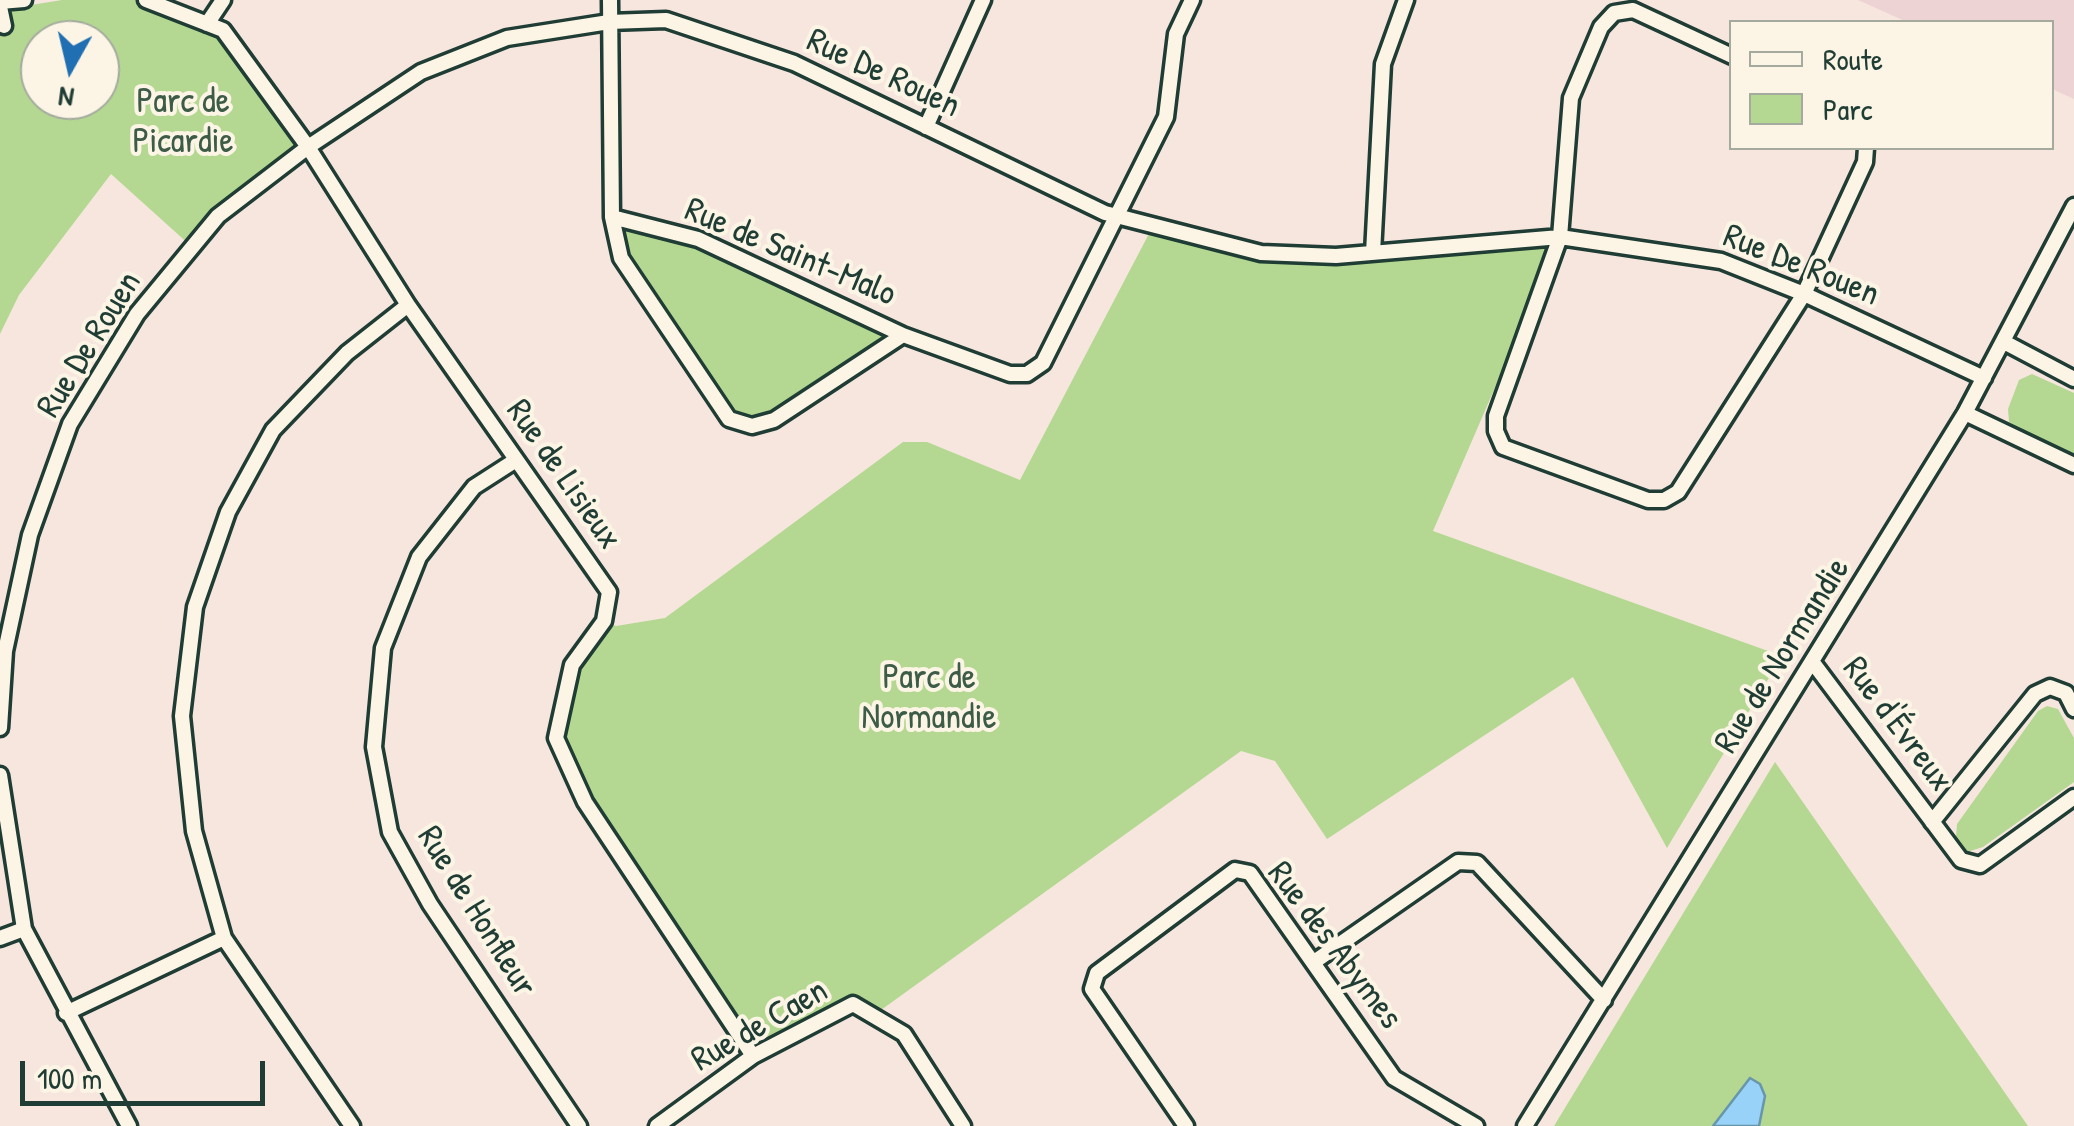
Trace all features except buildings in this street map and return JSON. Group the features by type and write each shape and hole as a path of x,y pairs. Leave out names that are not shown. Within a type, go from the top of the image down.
{"street":[{"path":"4,26 0,5 24,0"},
{"path":"146,0 207,24 223,0"},
{"path":"610,0 612,217"},
{"path":"926,126 983,0"},
{"path":"1114,215 1166,117 1176,34 1192,0"},
{"path":"1372,253 1383,64 1406,0"},
{"path":"1729,55 1634,10 1614,13 1601,26 1572,98 1560,237 1496,416 1496,431 1503,447 1648,500 1664,500 1678,492 1804,294 1865,162 1866,150"},
{"name":"Rue De Rouen","path":"0,728 5,651 30,535 70,424 137,314 218,216 308,147 421,72 508,38 610,22 666,20 794,63 1114,215 1262,253 1372,253 1560,237 1721,261 1804,294 1984,378"},
{"name":"Rue de Lisieux","path":"207,24 223,30 308,147 408,305 608,592 604,622 572,665 556,738 585,802 753,1056"},
{"name":"Rue de Normandie","path":"1525,1126 1814,664 1965,413 2074,206"},
{"name":"Rue de Saint-Malo","path":"903,334 774,420 752,426 728,418 621,258 612,217 698,239 903,334 1010,374 1027,374 1043,363 1114,215"},
{"path":"352,1126 224,938 194,831 182,716 195,607 228,512 273,430 348,353 408,305"},
{"path":"2004,342 2074,379"},
{"path":"1965,413 2074,466"},
{"name":"Rue de Honfleur","path":"516,460 474,487 419,557 382,648 374,747 390,832 430,904 579,1126"},
{"name":"Rue d'Évreux","path":"1814,664 1961,860 1980,865 2074,797"},
{"name":"Rue d'Évreux","path":"1932,822 2035,694 2050,687 2066,693 2074,709"},
{"path":"0,775 24,929 129,1126"},
{"path":"1314,962 1458,862 1478,863 1604,1000"},
{"name":"Rue des Abymes","path":"1186,1126 1092,988 1098,973 1235,870 1250,873 1394,1078 1476,1126"},
{"path":"0,938 24,929"},
{"path":"66,1013 224,938"},
{"name":"Rue de Caen","path":"657,1126 753,1056 853,1004 904,1034 964,1126"}],"shaded area":[{"path":"1858,0 2074,0 2074,99 2054,90 2054,20 1903,20"}],"green space":[{"name":"Parc de Picardie","path":"62,0 146,0 223,30 308,147 192,247 111,174 19,295 0,334 0,10"},
{"path":"612,217 698,239 903,335 774,420 729,419 621,258"},
{"name":"Parc de Normandie","path":"1153,226 1261,253 1560,237 1433,531 1782,656 1667,848 1573,677 1327,839 1275,761 1241,751 874,1015 853,1005 753,1056 585,802 556,738 572,665 604,621 616,626 665,618 903,442 927,442 1020,480"},
{"path":"2032,374 2074,393 2074,459 2009,422 2008,409 2019,380"},
{"path":"2047,706 2058,709 2074,738 2074,782 1983,847 1967,852 1956,837 1957,824 2038,711"},
{"path":"1775,762 2028,1126 1554,1126"}],"water":[{"path":"1750,1078 1760,1084 1765,1096 1759,1126 1713,1126"}]}
